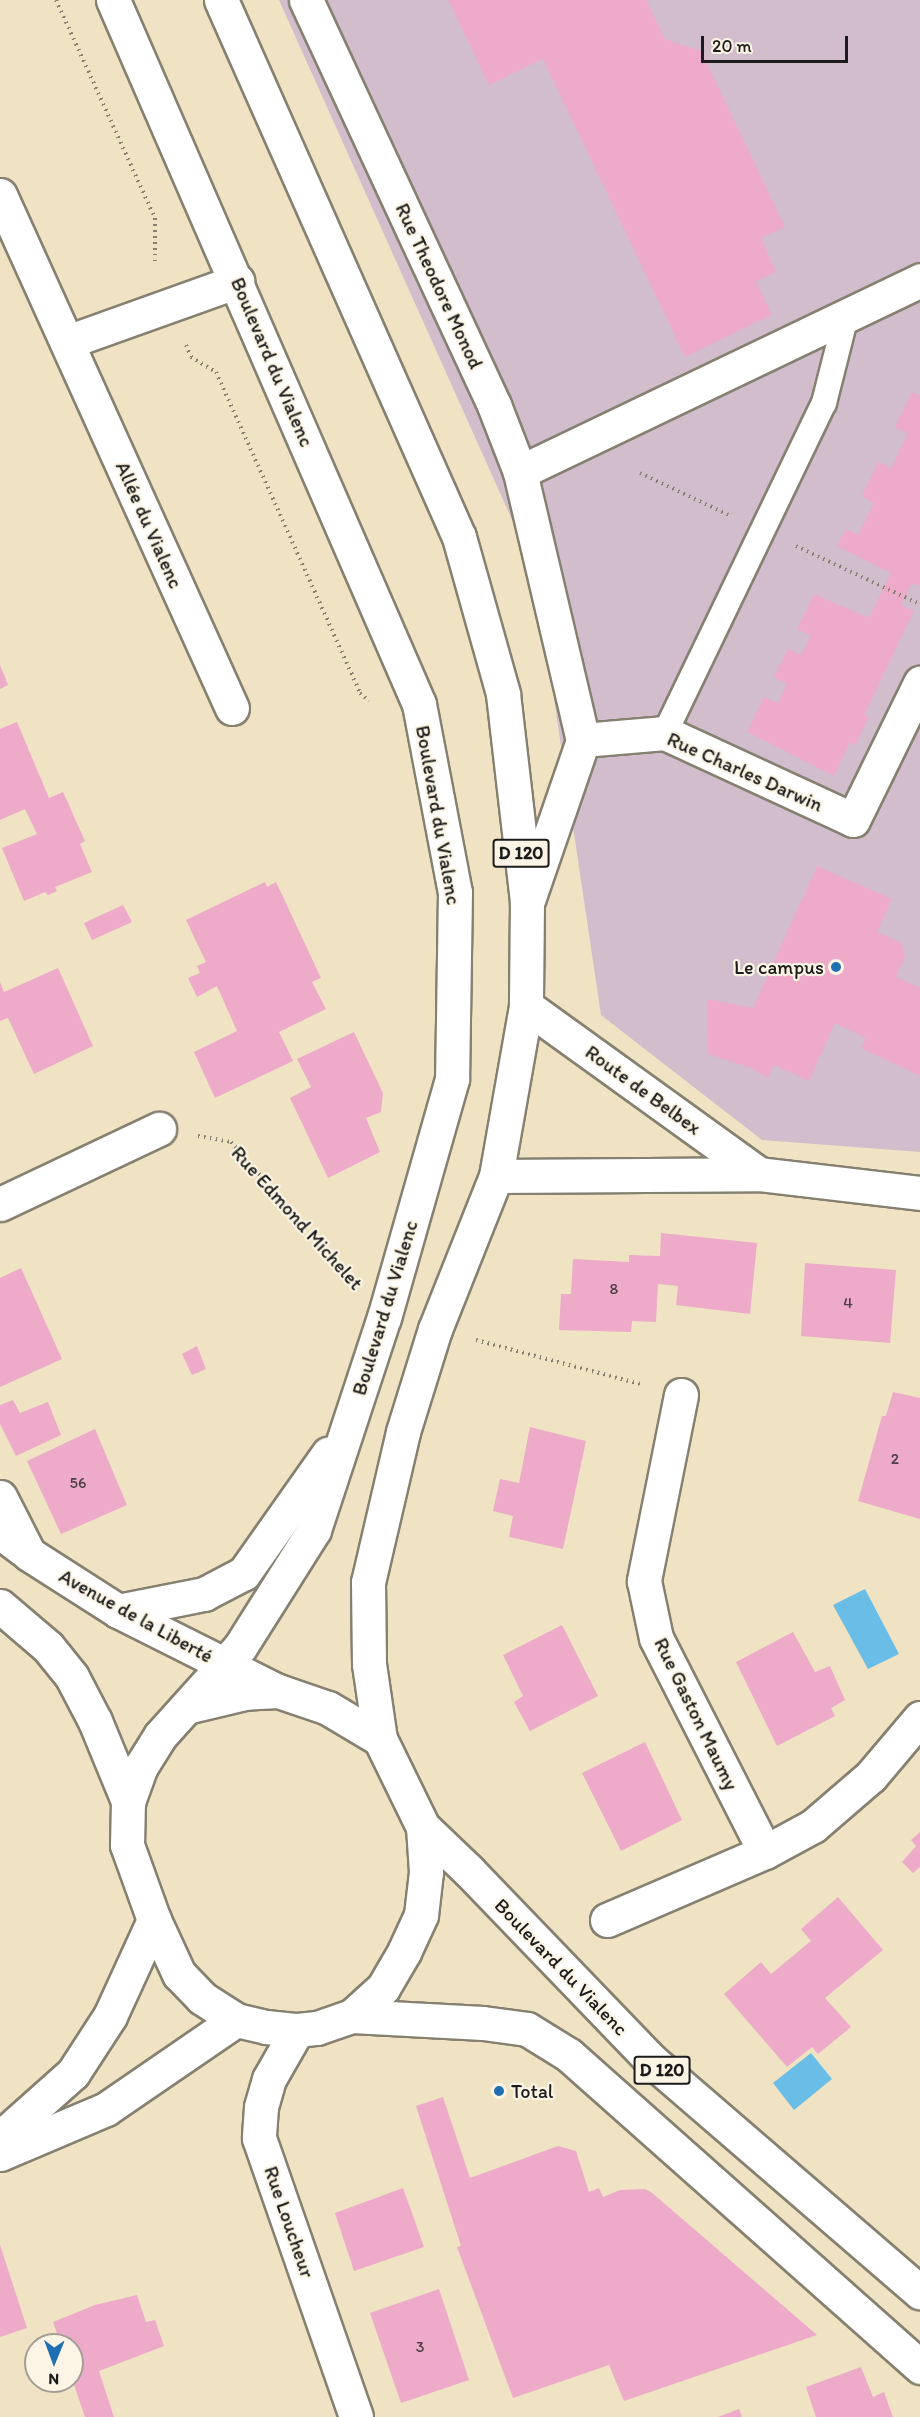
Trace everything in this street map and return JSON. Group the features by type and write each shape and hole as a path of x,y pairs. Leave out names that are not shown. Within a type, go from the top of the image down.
{"main road":[{"name":"Boulevard du Vialenc","path":"113,0 419,704 455,892 452,1078 384,1317 314,1530 253,1630 154,1746 141,1766 128,1801"},
{"name":"D 120","path":"221,0 459,537 502,694 527,903 526,1006 496,1176 435,1329 403,1432 368,1582 369,1664 380,1739"},
{"name":"Rue Theodore Monod","path":"285,0 310,55 354,102"},
{"name":"Rue Theodore Monod","path":"306,0 494,405 520,472 583,740"},
{"name":"Allée du Vialenc","path":"0,195 232,708"},
{"path":"520,472 920,280"},
{"path":"67,342 237,281"},
{"name":"Rue Charles Darwin","path":"583,740 665,733 853,820 920,683"},
{"path":"527,903 583,740"},
{"name":"Route de Belbex","path":"526,1006 759,1174"},
{"path":"0,1204 159,1129"},
{"name":"Route de Belbex","path":"496,1176 759,1174 920,1193"},
{"name":"Rue Gaston Maumy","path":"681,1395 644,1581 656,1638 765,1852"},
{"path":"118,1611 204,1594 244,1573 351,1420"},
{"path":"0,1497 29,1554"},
{"name":"Avenue de la Liberté","path":"0,1532 29,1554 118,1611 278,1691"},
{"path":"0,1606 48,1647 72,1677 95,1721 128,1801 127,1845 154,1920 179,1974 202,1998 236,2020 297,2030 317,2028 352,2016 383,1988 404,1952 421,1915 426,1872 423,1827 380,1739 328,1708 278,1691 245,1693 190,1706"},
{"path":"607,1920 765,1852 813,1826 871,1776 920,1718"},
{"name":"Boulevard du Vialenc","path":"423,1827 469,1871 652,2061 920,2292"},
{"path":"0,2138 73,2073 110,2016 154,1920"},
{"name":"D 120","path":"352,2016 483,2023 527,2029 568,2055 920,2367"},
{"path":"0,2154 106,2109 236,2020"},
{"name":"Rue Loucheur","path":"297,2030 269,2079 261,2107 260,2138 356,2417"}],"lane":[{"path":"665,733 825,403 846,316"}],"path":[{"path":"56,0 154,218 153,260 191,357 216,372 360,693 369,701"},
{"path":"640,473 710,506"},
{"path":"798,546 920,604"},
{"name":"Rue Edmond Michelet","path":"159,1129 231,1142 384,1317"},
{"path":"435,1329 681,1395"}],"shaded area":[{"path":"279,0 920,0 920,1152 762,1140 601,1015 535,571"}],"water":[{"path":"865,1589 899,1654 868,1669 833,1605"},
{"path":"811,2053 832,2079 794,2110 773,2083"}],"building":[{"path":"448,0 646,0 665,39 701,51 785,227 761,238 776,272 756,281 772,315 685,357 543,59 489,85"},
{"path":"912,392 920,396 920,586 912,583 901,605 914,611 864,715 869,717 856,745 850,742 834,776 747,732 764,697 778,703 787,684 774,677 788,649 801,655 811,636 797,629 814,594 869,618 891,573 837,546 846,529 858,535 874,503 862,496 878,462 891,468 908,433 895,427"},
{"path":"0,665 8,685 0,689"},
{"path":"17,722 49,798 63,792 85,841 80,844 92,872 55,887 57,891 48,895 45,892 24,901 2,848 37,834 25,809 0,820 0,729"},
{"name":"Le campus","path":"817,866 892,899 877,932 901,943 905,957 896,977 920,988 920,1076 861,1048 866,1038 835,1023 809,1081 774,1065 768,1078 751,1068 708,1054 707,999 753,1008"},
{"path":"265,882 267,887 276,882 321,978 312,982 326,1009 279,1032 293,1061 215,1098 194,1052 237,1031 217,986 197,997 188,978 200,973 197,966 206,962 186,920"},
{"path":"123,905 132,922 92,940 84,923"},
{"path":"58,968 93,1046 34,1074 8,1018 0,1021 0,982 4,992"},
{"path":"354,1032 383,1093 381,1112 366,1118 380,1152 328,1178 290,1098 311,1087 297,1059"},
{"path":"661,1233 757,1243 750,1314 676,1305 678,1286 658,1284 656,1322 632,1321 631,1332 559,1330 561,1294 571,1294 573,1259 629,1262 629,1255 660,1256"},
{"path":"805,1263 896,1270 890,1343 801,1336"},
{"path":"21,1268 62,1359 0,1387 0,1278"},
{"path":"197,1346 206,1369 192,1375 182,1354"},
{"path":"893,1392 920,1398 920,1519 858,1501 882,1416 886,1416"},
{"path":"13,1400 20,1413 48,1402 61,1435 16,1456 0,1424 0,1405"},
{"path":"530,1427 586,1441 563,1549 509,1537 513,1516 493,1511 500,1479 519,1483"},
{"path":"95,1429 127,1505 61,1534 27,1461"},
{"path":"562,1625 598,1696 530,1731 514,1702 523,1696 503,1655"},
{"path":"793,1632 815,1672 830,1666 845,1700 831,1708 835,1716 777,1746 736,1662"},
{"path":"645,1742 682,1820 621,1851 582,1773"},
{"path":"920,1832 920,1867 913,1873 902,1862 916,1846 911,1840"},
{"path":"838,1897 883,1950 825,1998 851,2027 818,2054 812,2047 787,2067 724,1994 761,1962 771,1974 811,1941 801,1929"},
{"path":"443,2097 470,2178 558,2146 576,2151 589,2192 599,2188 603,2197 620,2190 645,2189 651,2192 817,2335 624,2401 609,2365 513,2398 457,2247 461,2246 416,2106"},
{"path":"403,2188 424,2247 354,2271 335,2213"},
{"path":"0,2245 27,2328 0,2337"},
{"path":"439,2289 469,2380 401,2403 370,2313"},
{"path":"137,2295 146,2322 155,2320 164,2346 99,2371 114,2417 85,2417 77,2393 84,2393 84,2333 57,2333 53,2322 95,2305"},
{"path":"861,2367 873,2397 884,2392 893,2417 816,2417 806,2387"},
{"path":"739,2409 742,2417 718,2417"}],"place":[{"name":"Le campus","path":"836,967"},
{"name":"Total","path":"499,2091"}]}
